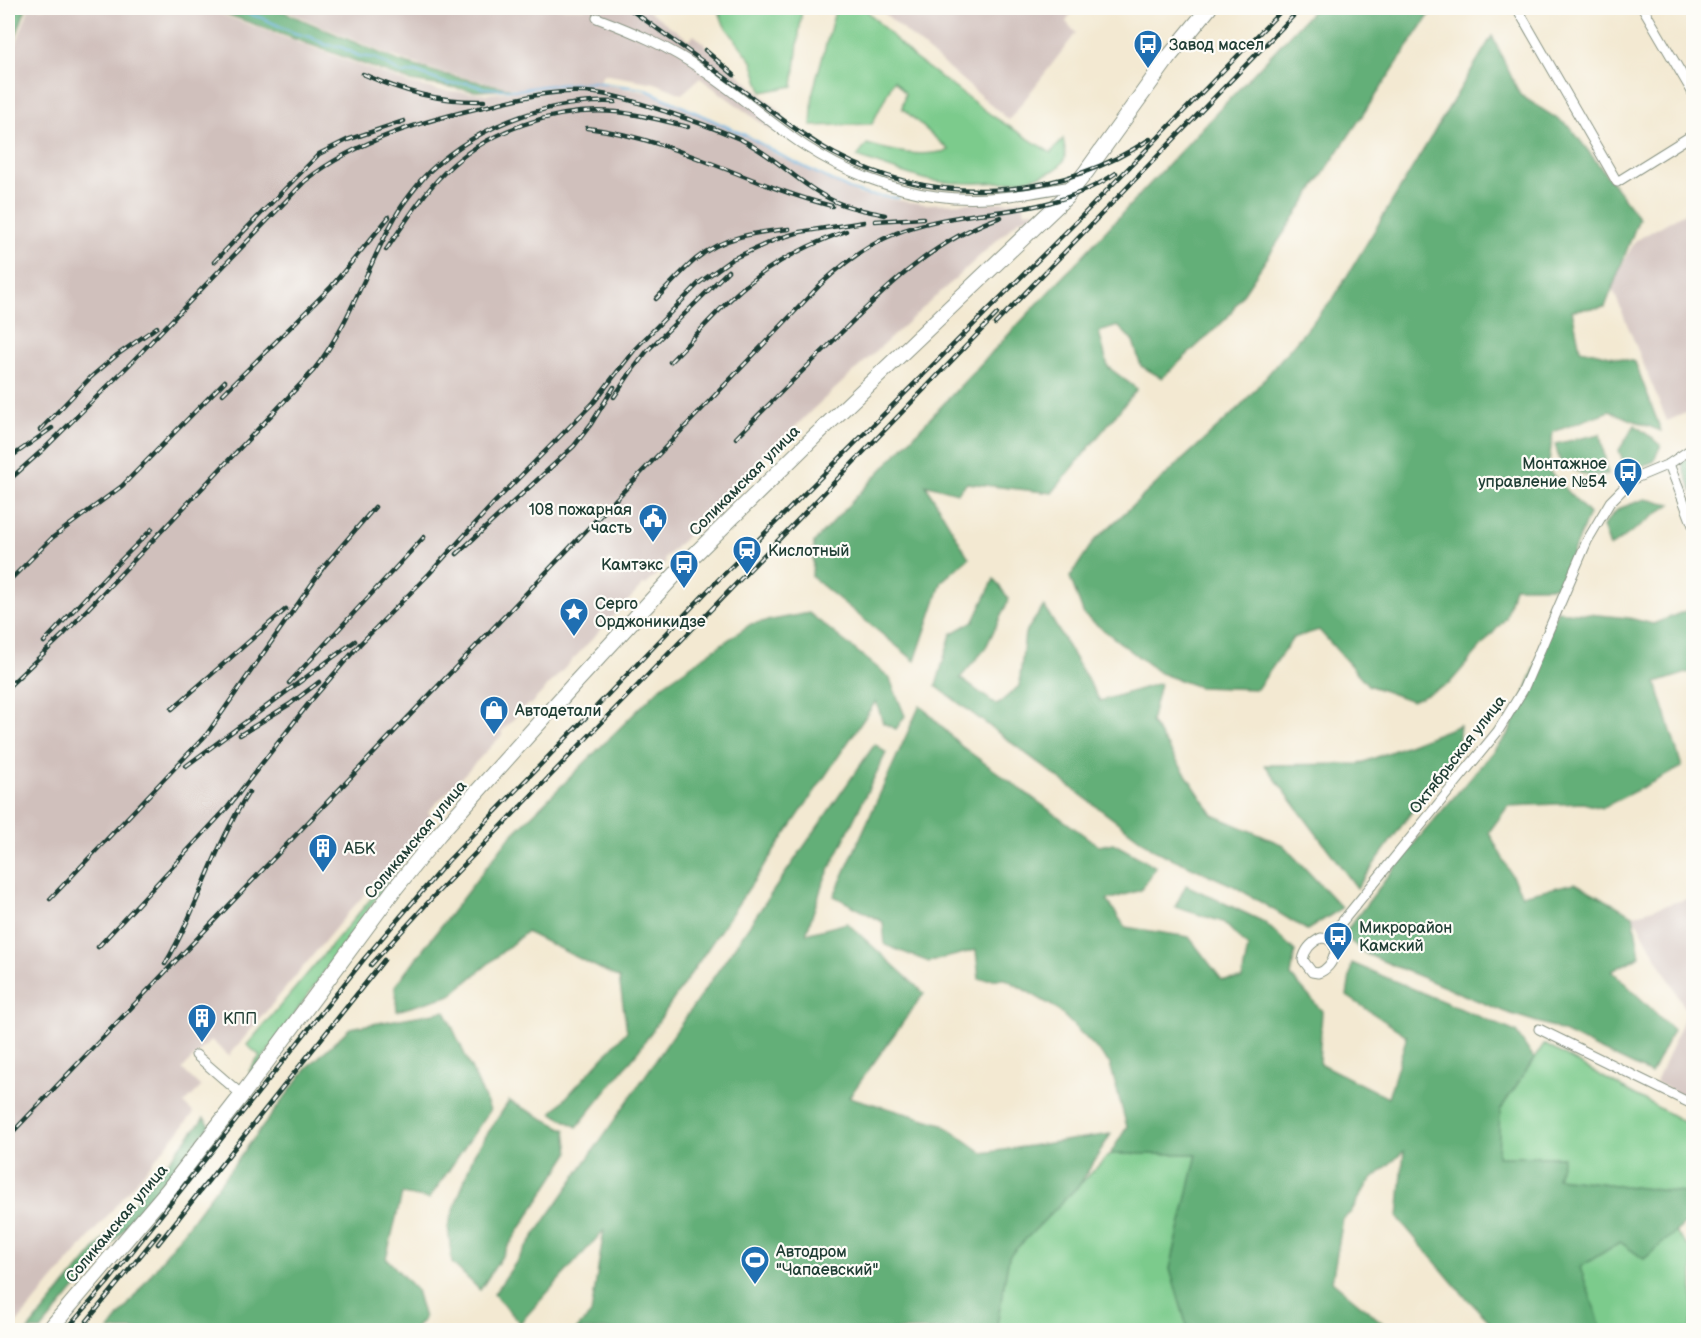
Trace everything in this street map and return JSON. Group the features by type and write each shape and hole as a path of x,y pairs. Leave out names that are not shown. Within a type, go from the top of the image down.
{"main road":[{"name":"Соликамская улица","path":"50,1330 168,1190 242,1095 400,882 440,834 624,628 681,568 1077,185 1162,66 1209,8"}],"street":[{"path":"1517,8 1617,182 1694,134"},
{"path":"1643,8 1694,95"},
{"path":"597,18 635,32 667,48 703,70 806,147 841,166 882,182 934,196 970,199 1026,195 1077,185"},
{"name":"Октябрьская улица","path":"1328,939 1503,723 1523,690 1587,540 1610,502 1633,479 1669,464 1694,447"},
{"path":"1669,464 1694,528"},
{"path":"1539,1029 1694,1105"},
{"path":"196,1055 242,1095"}],"shaded area":[{"path":"29,8 204,8 411,84 439,90 486,94 522,90 441,72 389,55 280,8 645,8 689,40 694,35 784,115 772,131 700,78 682,94 655,83 603,74 599,84 660,97 753,140 777,155 860,195 925,204 1009,202 1022,199 1025,212 1034,211 1035,215 1019,220 811,411 719,504 717,503 711,509 712,511 664,559 666,562 662,568 501,732 503,734 428,812 433,818 349,912 229,1056 211,1040 182,1069 201,1087 184,1104 194,1113 11,1330 8,1330 8,66"},
{"path":"878,8 1074,8 1066,22 1076,33 1009,120"},
{"path":"1686,212 1694,225 1694,404 1688,412 1667,421 1611,285 1635,241"},
{"path":"1693,897 1693,1102 1656,1082 1687,1012 1633,915"}],"green space":[{"path":"8,8 26,8 8,58"},
{"path":"210,8 275,8 398,61 442,74 512,89 476,91 410,81"},
{"path":"718,8 802,8 793,86 762,92 752,61 724,25"},
{"path":"836,8 864,8 913,57 994,117 1051,153 1063,139 1065,157 1058,167 1025,179 959,183 928,180 857,157 867,144 908,153 928,154 949,150 902,108 905,93 894,80 872,124 811,126 813,91"},
{"path":"1315,8 1354,8 1361,12 1369,8 1434,8 1227,318 1162,378 1141,366 1133,341 1118,326 1099,332 1108,367 1137,389 1052,493 967,483 957,493 925,484 969,558 942,581 915,661 812,577 814,542"},
{"path":"1492,36 1520,95 1570,127 1639,218 1605,307 1572,310 1580,349 1635,362 1661,431 1609,411 1553,432 1548,470 1589,514 1558,587 1514,587 1506,618 1449,684 1412,701 1368,685 1319,630 1293,638 1257,689 1199,687 1160,673 1084,615 1070,577 1093,542 1241,406 1335,296"},
{"path":"1635,425 1661,445 1653,462 1627,472 1619,450"},
{"path":"1600,434 1608,474 1589,476 1561,465 1555,444"},
{"path":"1693,455 1693,494 1681,462"},
{"path":"1645,499 1671,504 1610,547 1603,526 1618,509"},
{"path":"994,579 1009,599 985,649 960,678 997,705 1019,686 1025,633 1044,606 1100,701 1160,683 1151,722 1213,815 1283,845 1342,908 1307,930 1234,886 1156,851 936,686 951,634 974,621"},
{"path":"1693,608 1693,671 1656,683 1682,767 1602,808 1583,803 1508,806 1489,832 1522,895 1575,883 1633,915 1640,956 1612,971 1673,1030 1651,1074 1553,1027 1505,1012 1366,954 1343,935 1406,853 1509,733 1557,611 1629,618 1653,624"},
{"path":"809,613 889,677 905,716 896,729 883,723 876,701 639,1050 577,1127 552,1113 627,1031 619,978 526,932 451,995 397,1011 395,986 508,839 663,685 751,624"},
{"path":"920,705 961,746 1099,846 1113,843 1156,867 1141,890 1107,900 1125,927 1189,937 1222,980 1242,979 1248,947 1223,922 1175,907 1186,885 1264,922 1295,951 1291,976 1322,1011 1319,1063 1388,1098 1407,1036 1347,996 1352,963 1516,1032 1534,1059 1500,1110 1498,1157 1563,1157 1557,1178 1693,1194 1693,1217 1644,1259 1620,1242 1580,1267 1602,1330 1489,1330 1489,1321 1459,1290 1398,1218 1404,1151 1368,1183 1351,1212 1343,1219 1332,1281 1391,1330 1188,1330 1170,1269 1197,1154 1110,1154 1127,1127 1110,1064 1056,1008 1006,979 979,979 976,950 929,962 885,945 883,922 834,896"},
{"path":"1460,725 1458,747 1357,888 1265,765 1359,764"},
{"path":"875,744 886,753 823,883 806,934 847,923 924,993 849,1097 942,1124 983,1153 1111,1134 1080,1184 1009,1256 996,1330 576,1330 591,1314 604,1230 520,1323 494,1294"},
{"path":"402,862 252,1074 249,1071 260,1056 247,1045"},
{"path":"445,1011 490,1110 429,1199 402,1194 386,1258 416,1290 424,1318 414,1330 109,1330 307,1068 350,1028"},
{"path":"1544,1044 1693,1127 1693,1180 1689,1194 1557,1178 1562,1157 1497,1157 1500,1110"},
{"path":"509,1101 566,1130 569,1153 480,1290 452,1263 448,1226 474,1154"},
{"path":"204,1118 210,1125 41,1330 28,1330"},
{"path":"1110,1154 1197,1154 1170,1269 1188,1330 996,1330 1009,1256"},
{"path":"1675,1232 1693,1252 1693,1318 1689,1330 1602,1330 1579,1267 1620,1242 1644,1259"}],"waterway":[{"path":"228,8 262,18 326,45 339,46 359,56 375,58 403,74 415,72 448,84 467,83 483,88 518,90 594,82 644,89 745,135 849,189 868,195 899,198"}],"railway":[{"path":"628,8 815,143 873,171 913,183 954,189 995,190 1035,185 1075,175 1114,160 1150,139"},
{"path":"66,1330 108,1282 364,959 448,861 716,582 1077,221 1284,8"},
{"path":"995,324 1301,8"},
{"path":"705,50 734,75"},
{"path":"363,74 422,95 452,100 484,101"},
{"path":"8,481 128,366 305,181 326,166 370,142 418,125 515,99 539,95 562,92 607,95 670,113 733,136 754,147 836,202 885,215"},
{"path":"420,181 461,146 509,121 561,106 588,102 615,102"},
{"path":"386,250 420,201 444,173 461,158 501,133 547,118 593,111 634,114 688,127"},
{"path":"214,262 319,154 347,140 404,121"},
{"path":"587,128 650,141 770,186 832,206"},
{"path":"977,214 1032,207 1067,197 1101,183 1116,173"},
{"path":"8,687 64,634 313,371 338,333 398,212 426,175"},
{"path":"8,1137 821,284 860,253 896,233 936,221 985,213"},
{"path":"223,394 331,287 389,217"},
{"path":"736,438 866,308 906,272 951,240 1001,217"},
{"path":"875,221 923,218"},
{"path":"98,947 228,807 309,703 360,644 594,402 635,349 699,283 732,259 777,239 800,232 864,222"},
{"path":"656,299 696,259 717,245 752,234 789,229"},
{"path":"670,362 725,304 756,277 793,254 846,231"},
{"path":"614,397 647,351 728,271"},
{"path":"371,965 433,897 997,314"},
{"path":"40,430 91,377 117,355 157,327"},
{"path":"8,582 52,538 122,486 225,381"},
{"path":"457,554 574,446 614,387"},
{"path":"8,459 52,428"},
{"path":"320,571 375,507"},
{"path":"44,642 152,529"},
{"path":"289,683 424,537"},
{"path":"50,899 207,734 325,565"},
{"path":"172,709 286,609"},
{"path":"186,766 355,641"},
{"path":"240,735 290,704 319,682"},
{"path":"165,964 187,922 226,834 249,792"},
{"path":"158,1244 384,960"},
{"path":"87,1321 159,1233"}],"place":[{"name":"Завод масел","path":"1148,70"},
{"name":"Монтажное управление №54","path":"1628,498"},
{"name":"108 пожарная часть","path":"653,544"},
{"name":"Кислотный","path":"747,576"},
{"name":"Камтэкс","path":"684,590"},
{"name":"Серго Орджоникидзе","path":"574,638"},
{"name":"Автодетали","path":"494,736"},
{"name":"АБК","path":"323,874"},
{"name":"Микрорайон Камский","path":"1338,962"},
{"name":"КПП","path":"202,1044"},
{"name":"Автодром \"Чапаевский\"","path":"755,1286"}]}
